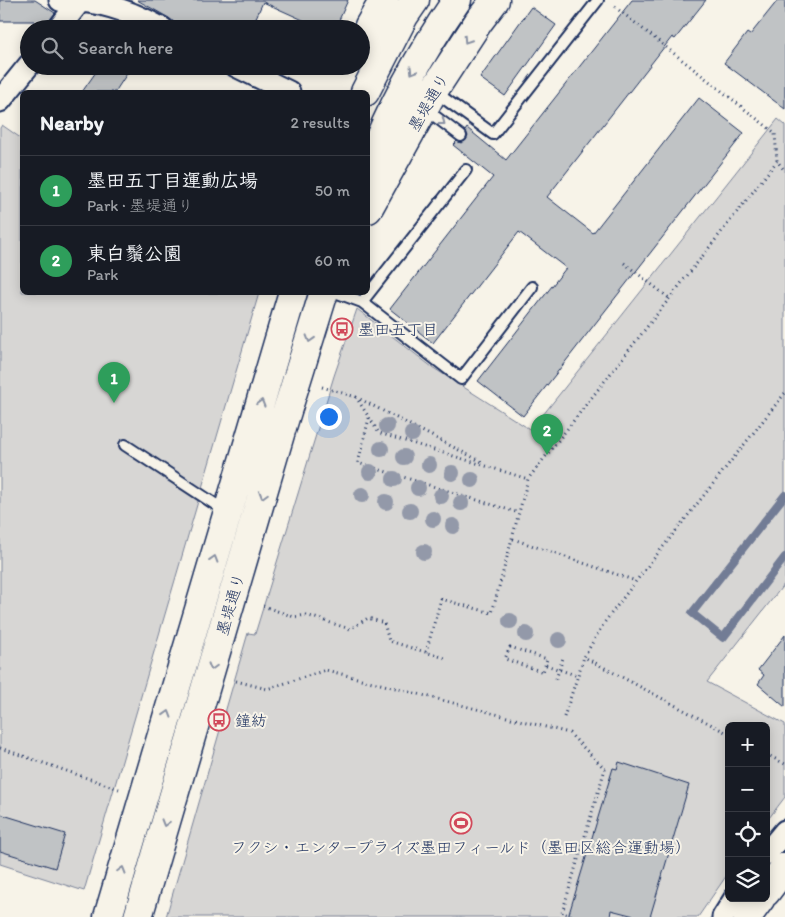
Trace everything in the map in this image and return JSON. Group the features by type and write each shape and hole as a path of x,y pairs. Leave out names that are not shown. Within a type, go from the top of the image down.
{"main road":[{"path":"370,24 384,0"},
{"path":"366,90 404,16 415,0"},
{"name":"墨堤通り","path":"370,161 379,137 406,81 457,0"},
{"name":"墨堤通り","path":"370,206 428,99 495,0"},
{"path":"353,90 354,75"},
{"name":"墨堤通り","path":"108,917 292,295"},
{"name":"墨堤通り","path":"138,917 323,295"},
{"path":"770,887 785,867"},
{"path":"747,917 758,902"}],"street":[{"path":"60,0 67,3 81,0 130,12 146,20"},
{"path":"65,20 81,0"},
{"path":"0,101 21,75"},
{"path":"254,75 285,90"},
{"path":"770,849 785,831"},
{"path":"723,917 732,902"}],"lane":[{"path":"428,99 493,134 598,0"},
{"path":"428,99 460,136"},
{"path":"370,292 466,170"},
{"path":"343,295 362,302 461,378 532,287"},
{"path":"362,302 368,295"},
{"path":"124,444 228,513"}],"path":[{"path":"613,6 775,133 777,161 785,171"},
{"path":"426,652 442,599 492,613 528,478 777,161"},
{"path":"624,263 669,298"},
{"path":"321,387 356,397 492,468"},
{"path":"564,717 584,657 604,623 785,394"},
{"path":"356,397 379,433 528,478"},
{"path":"369,418 358,463 519,513"},
{"path":"513,539 636,581"},
{"path":"263,606 294,618 306,614 350,629 368,618 384,623 389,641 445,658"},
{"path":"510,646 548,659 546,665 543,672 505,659 510,646"},
{"path":"584,657 725,732"},
{"path":"556,679 563,658"},
{"path":"546,665 578,676"},
{"path":"231,680 267,690 326,670 569,733 605,769 562,913 577,917"},
{"path":"0,748 144,797"},
{"path":"770,756 785,764"}],"shaded area":[{"path":"778,119 785,125 785,583 707,682 785,724 785,797 770,817 770,722 725,722 725,878 698,917 166,917 248,633 255,634 334,376 357,309 432,367 531,430"},
{"path":"2,125 20,138 20,295 258,295 84,891 0,864 0,128"}],"building":[{"path":"0,0 35,0 55,13 50,20 0,21"},
{"path":"137,0 348,0 339,20 303,20 263,2 255,20 171,20"},
{"path":"632,0 706,0 675,39 672,37 547,197 593,233 699,98 744,133 523,416 478,381 566,268 519,232 433,343 390,309 493,177 453,145 457,141 461,143 466,140 468,136 465,131 467,128 506,160"},
{"path":"778,0 785,0 785,109 724,63 747,33 750,35"},
{"path":"531,7 556,25 505,96 480,78"},
{"path":"94,75 126,75 116,90 83,90"},
{"path":"785,635 785,707 758,684 764,675 758,670"},
{"path":"619,762 689,785 650,917 638,917 611,910 610,917 568,917 613,768 617,769"},
{"path":"0,814 65,834 55,868 0,851"}],"waterway":[{"path":"785,495 692,613 723,638 785,557"}],"place":[{"name":"墨田五丁目","path":"342,329"},
{"name":"墨田五丁目運動広場","path":"114,403"},
{"name":"東白鬚公園","path":"547,455"},
{"name":"鐘紡","path":"219,720"},
{"name":"フクシ・エンタープライズ墨田フィールド（墨田区総合運動場）","path":"461,823"}]}
